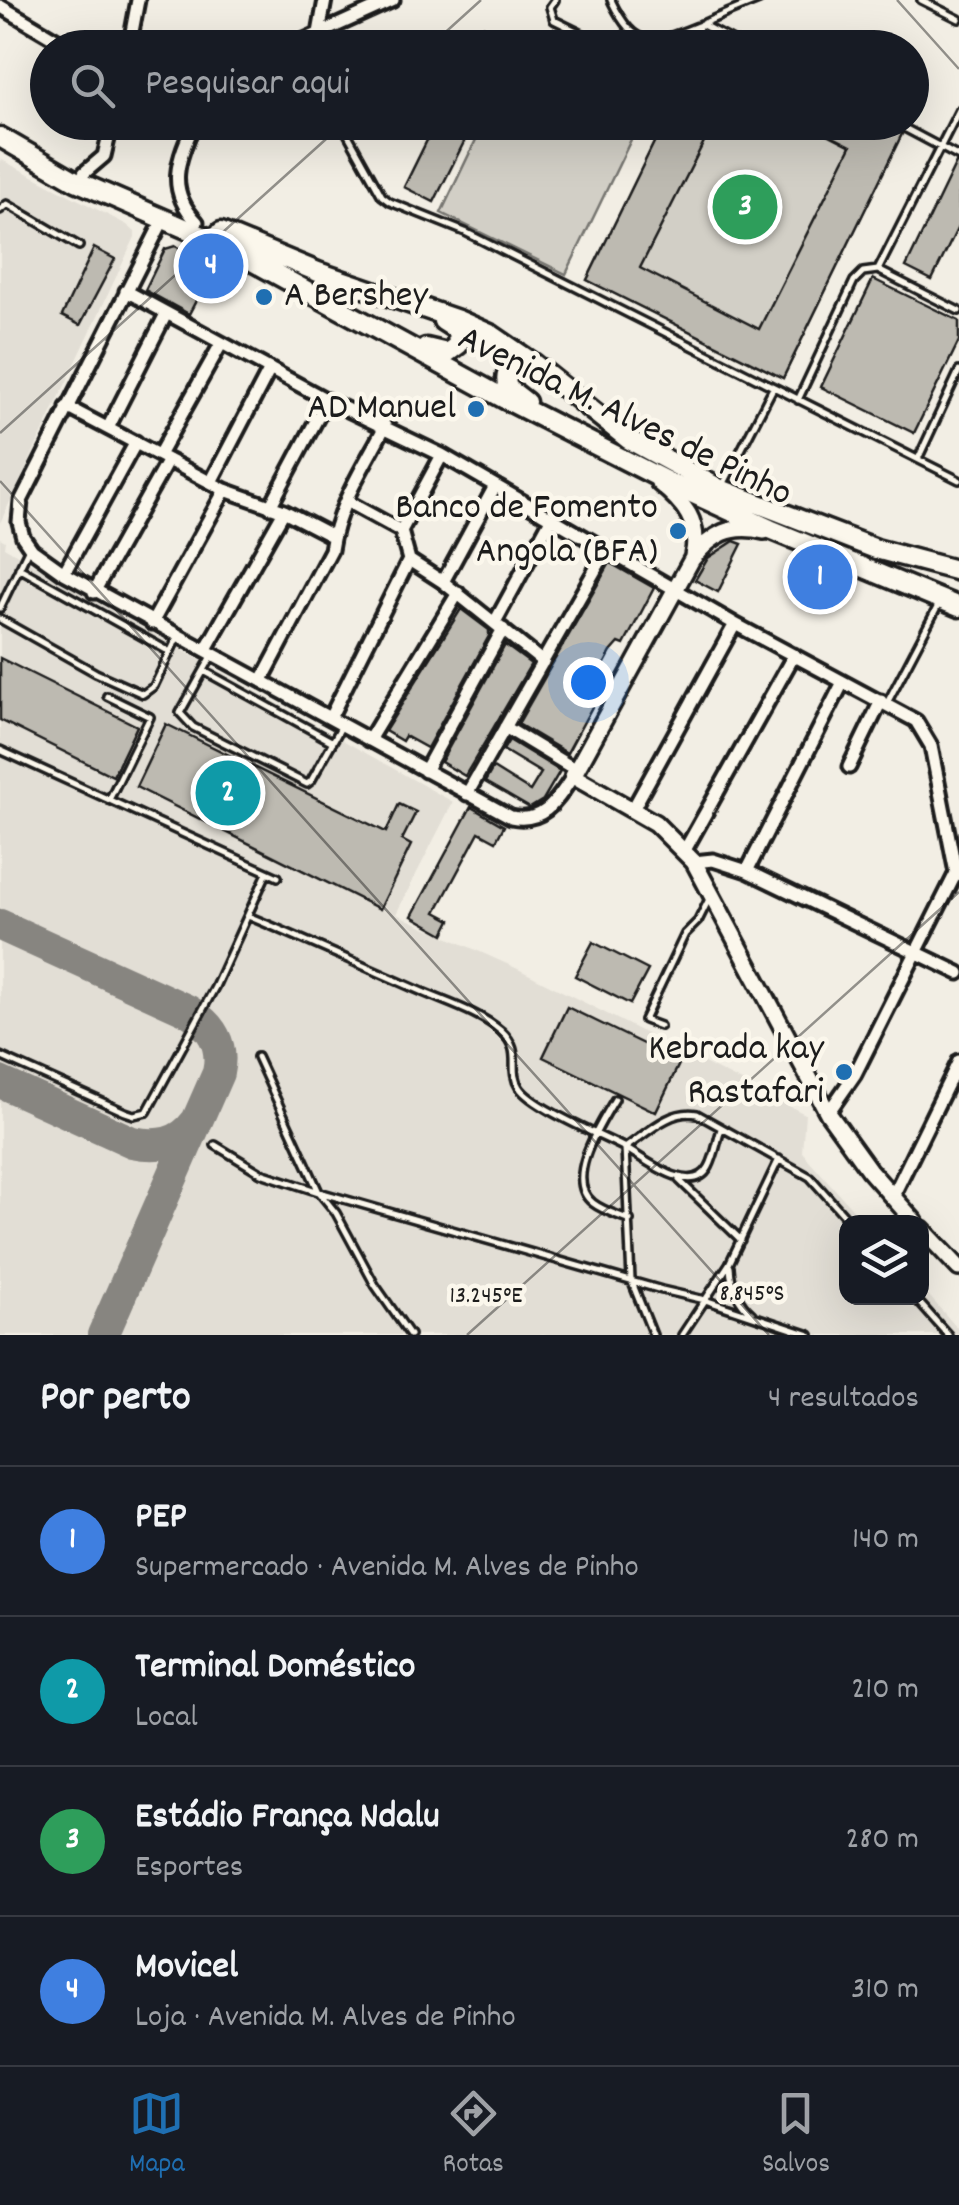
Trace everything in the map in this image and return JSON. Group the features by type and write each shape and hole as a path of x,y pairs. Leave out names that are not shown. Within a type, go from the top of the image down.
{"main road":[{"name":"Avenida M. Alves de Pinho","path":"0,126 84,173 197,222 492,336 650,454 720,489 876,549 959,571"},
{"name":"Avenida M. Alves de Pinho","path":"0,138 76,181 219,242 505,399 630,462 798,540 950,603"},
{"path":"357,318 432,351 447,353 458,346 456,330 450,324 374,292"},
{"path":"583,438 514,394 506,381 507,374 515,366 533,368 595,413"}],"street":[{"path":"132,30 138,0"},
{"path":"320,30 325,0"},
{"path":"326,30 392,0"},
{"path":"0,6 41,30"},
{"path":"84,173 104,156 108,140"},
{"path":"188,140 176,193 197,222"},
{"path":"162,220 21,501 19,522 29,547 94,592 512,817 529,818 547,811 574,773 692,560 706,542 729,530 756,529 798,540"},
{"path":"126,291 328,400 442,455 735,624 884,702 924,730 958,873 854,1074 828,1113"},
{"path":"108,428 166,314"},
{"path":"94,592 221,344"},
{"path":"211,482 270,369"},
{"path":"270,507 328,400"},
{"path":"67,407 225,490 284,511 332,536"},
{"path":"262,680 331,550 332,536 346,501 385,426"},
{"path":"64,573 136,442"},
{"path":"400,531 442,455"},
{"path":"630,462 670,492 690,514 696,544 692,560"},
{"path":"443,582 496,486"},
{"path":"152,623 225,490"},
{"path":"346,501 400,531 409,560 458,593 543,662"},
{"path":"210,652 284,511"},
{"path":"425,771 551,519"},
{"path":"467,794 606,551"},
{"path":"330,718 409,560"},
{"path":"369,740 458,593"},
{"path":"633,809 735,624"},
{"path":"690,856 794,655"},
{"path":"747,871 843,682"},
{"path":"849,767 884,702"},
{"path":"505,727 633,809 690,856 828,1113 908,1215"},
{"path":"690,856 747,871 959,973"},
{"path":"892,1198 959,1060"},
{"path":"929,1236 957,1260"}],"lane":[{"path":"555,0 550,7 554,20 574,30"},
{"path":"611,0 630,30"},
{"path":"687,30 759,0"},
{"path":"921,0 959,19"},
{"path":"697,30 700,24"},
{"path":"700,24 712,30"},
{"path":"878,270 959,110"},
{"path":"351,140 382,196 390,202 466,232 959,480"},
{"path":"927,140 959,157"},
{"path":"0,210 8,204 79,246"},
{"path":"798,400 854,281 863,272 878,270 959,311"},
{"path":"918,460 959,371"},
{"path":"720,489 773,388"},
{"path":"0,608 29,547"},
{"path":"19,568 170,652"},
{"path":"884,702 950,603"},
{"path":"0,619 143,694 154,686 178,636"},
{"path":"210,652 180,713 193,728 307,784 342,726"},
{"path":"204,670 333,742"},
{"path":"107,696 150,717 110,800"},
{"path":"0,750 278,877"},
{"path":"951,854 959,840"},
{"path":"0,1056 125,1112 148,1112 215,988 267,873"},
{"path":"660,1026 644,1020 685,934 698,921 712,892"},
{"path":"248,916 460,1008 500,1030 512,1043 516,1058 514,1078 529,1098 677,1178 741,1240"},
{"path":"257,1057 319,1192 336,1213 375,1285 410,1335"},
{"path":"615,1099 596,1132 581,1176 584,1193 594,1204 630,1220"},
{"path":"626,1148 683,1112 697,1114 810,1177 844,1215"},
{"path":"677,1178 702,1176 709,1167 721,1129"},
{"path":"214,1145 261,1173 319,1192 705,1300 810,1335"},
{"path":"626,1148 631,1280 653,1335"},
{"path":"682,1335 729,1264 779,1159"},
{"path":"729,1264 730,1279 742,1306 756,1316"},
{"path":"921,1305 948,1335"}],"shaded area":[{"path":"476,140 631,140 566,274 441,213"},
{"path":"656,140 899,140 783,378 587,280"},
{"path":"0,159 127,225 135,237 0,523"},
{"path":"0,538 5,541 4,547 107,608 453,802 396,914 518,969 805,1114 802,1152 858,1215 839,1215 839,1305 929,1305 929,1296 959,1330 959,1335 0,1335"}],"building":[{"path":"427,140 465,140 434,202 404,187"},
{"path":"655,140 705,140 640,268 759,329 851,146 839,140 899,140 783,378 587,280"},
{"path":"956,163 959,225 932,280 906,267"},
{"path":"175,246 214,266 189,314 145,290 165,249"},
{"path":"94,248 115,259 80,325 62,316"},
{"path":"873,279 959,321 959,341 914,433 821,387"},
{"path":"734,541 742,544 718,592 695,580 708,558"},
{"path":"610,563 654,588 624,645 619,643 611,652 598,676 606,681 567,753 518,724"},
{"path":"461,609 489,630 489,636 427,748 405,736 402,741 385,731"},
{"path":"505,645 531,664 465,776 441,762"},
{"path":"0,658 137,726 113,776 0,720"},
{"path":"166,724 386,832 399,804 416,812 402,840 411,845 380,909 136,787"},
{"path":"509,740 560,771 543,800 530,808 485,782 493,768 530,791 541,773 503,750"},
{"path":"471,807 504,826 496,841 479,832 436,912 451,920 444,934 412,916"},
{"path":"593,942 648,970 630,1004 575,976"},
{"path":"567,1007 680,1062 656,1112 543,1057"}],"taxiway":[{"path":"0,925 187,1010 203,1022 217,1045 218,1073 103,1335"},
{"path":"0,1082 132,1142 167,1143 182,1136 195,1123"}],"place":[{"name":"Estádio França Ndalu","path":"745,207"},
{"name":"Movicel","path":"211,266"},
{"name":"A Bershey","path":"264,297"},
{"name":"AD Manuel","path":"476,409"},
{"name":"Banco de Fomento Angola (BFA)","path":"678,531"},
{"name":"PEP","path":"820,577"},
{"name":"Terminal Doméstico","path":"228,793"},
{"name":"Kebrada kay Rastafari","path":"844,1072"}]}
